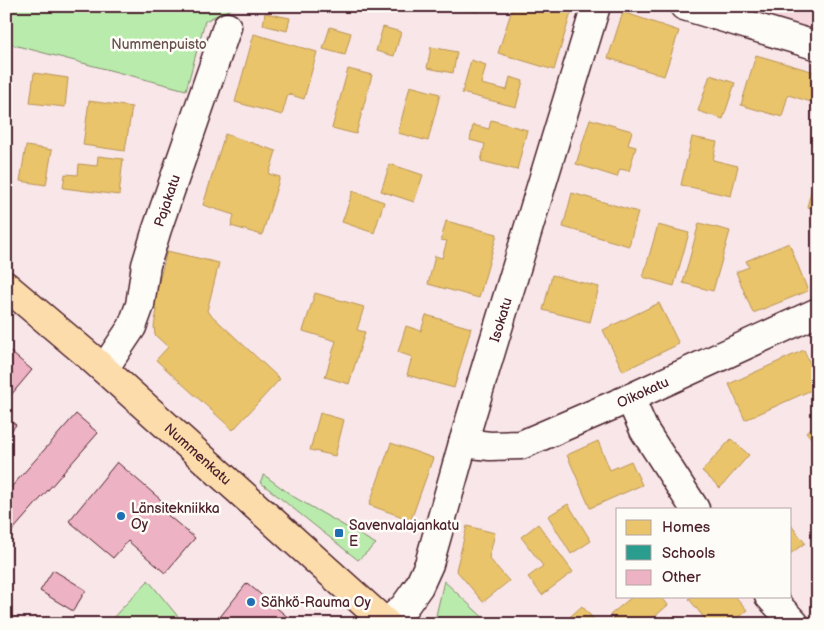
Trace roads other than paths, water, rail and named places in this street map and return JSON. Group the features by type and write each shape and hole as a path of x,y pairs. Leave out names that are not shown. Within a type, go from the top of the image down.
{"main road":[{"name":"Nummenkatu","path":"6,286 104,369 386,623"}],"street":[{"name":"Isokatu","path":"386,623 404,607 420,586 429,564 463,443 596,6"},
{"path":"684,6 818,46"},
{"name":"Pajakatu","path":"104,369 132,327 140,305 146,265 157,229 227,27"},
{"name":"Oikokatu","path":"463,443 490,446 521,445 630,398 818,312"},
{"path":"630,398 644,430 694,508"},
{"path":"770,598 794,624"}],"place":[{"name":"Länsitekniikka Oy","path":"121,516"},
{"name":"Savenvalajankatu E","path":"339,533"},
{"name":"Sähkö-Rauma Oy","path":"251,602"}],"park label":[{"name":"Nummenpuisto","path":"159,44"}]}
